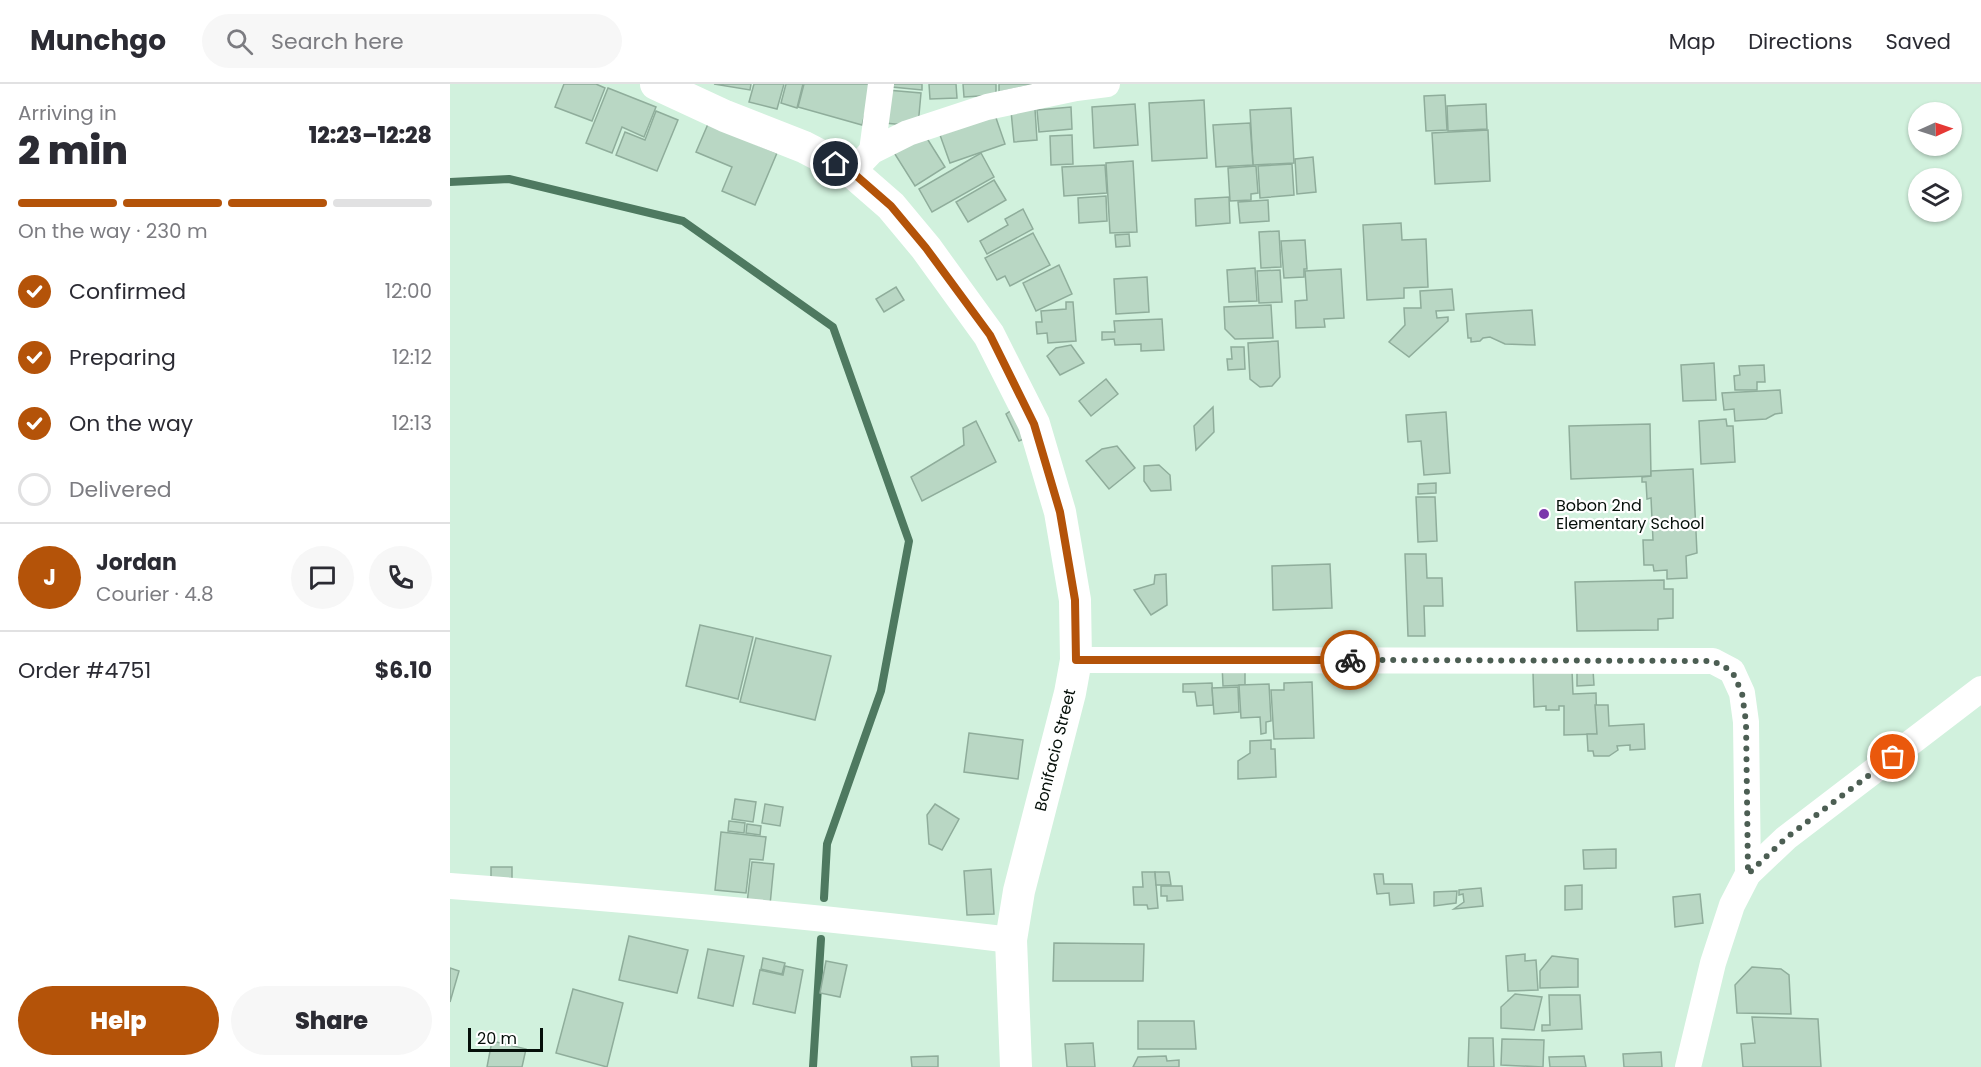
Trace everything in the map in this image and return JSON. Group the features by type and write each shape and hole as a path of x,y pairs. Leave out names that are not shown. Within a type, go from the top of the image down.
{"street":[{"name":"Bonifacio Street","path":"656,84 725,116 804,147 862,161 891,206 926,248 990,335 1034,424 1060,512 1075,600 1076,660 1070,693 1019,891 1011,940 1016,1067"},
{"path":"862,161 881,84"},
{"path":"862,161 908,133 987,107 1076,88 1107,84"},
{"path":"1076,660 1713,661 1732,671 1742,693 1746,722 1748,874"},
{"path":"1688,1067 1716,953 1732,905 1748,874 1786,838 1981,689"},
{"path":"450,886 763,913 1011,940"}],"building":[{"path":"564,84 596,84 605,88 592,121 555,107"},
{"path":"714,84 751,84 750,90"},
{"path":"754,84 784,84 777,109 749,102"},
{"path":"786,84 803,84 797,108 781,103"},
{"path":"804,84 873,84 862,125 798,107"},
{"path":"892,84 922,84 922,90 892,87"},
{"path":"929,84 956,84 957,98 930,99"},
{"path":"963,84 996,84 996,95 964,97"},
{"path":"999,84 1036,84 999,92"},
{"path":"608,88 656,107 644,137 622,127 612,153 586,143"},
{"path":"887,90 921,93 918,126 884,123"},
{"path":"1445,95 1447,130 1426,131 1424,96"},
{"path":"1204,100 1207,158 1152,161 1149,103"},
{"path":"1135,104 1138,145 1094,148 1092,107"},
{"path":"1486,104 1487,129 1448,131 1447,106"},
{"path":"1071,107 1072,129 1039,132 1037,110"},
{"path":"1291,108 1294,163 1253,165 1250,110"},
{"path":"1035,109 1037,140 1014,142 1011,111"},
{"path":"656,111 678,120 657,171 616,155 625,132 645,140"},
{"path":"995,115 1005,144 950,163 940,135"},
{"path":"1250,123 1253,165 1216,167 1213,125"},
{"path":"708,124 777,153 755,205 722,191 732,167 696,152"},
{"path":"1488,130 1490,181 1435,184 1432,133"},
{"path":"923,132 945,167 915,186 893,151"},
{"path":"1072,135 1073,164 1051,165 1050,136"},
{"path":"981,153 994,177 932,212 919,189"},
{"path":"1313,157 1316,192 1297,194 1295,159"},
{"path":"1133,161 1137,232 1110,233 1106,163"},
{"path":"1292,164 1294,195 1260,198 1258,166"},
{"path":"1105,165 1107,193 1064,196 1062,167"},
{"path":"1256,166 1258,193 1251,194 1251,200 1230,201 1228,168"},
{"path":"994,180 1006,200 968,222 956,202"},
{"path":"1106,196 1107,221 1079,223 1078,198"},
{"path":"1229,197 1230,223 1196,226 1195,199"},
{"path":"1268,200 1269,221 1240,223 1238,202"},
{"path":"1023,209 1033,229 987,254 980,241 1008,225 1005,219"},
{"path":"1401,223 1402,240 1426,239 1428,287 1404,288 1404,298 1367,300 1363,225"},
{"path":"1279,231 1281,267 1261,268 1259,232"},
{"path":"1033,233 1050,265 1010,286 1005,276 997,280 985,258"},
{"path":"1129,234 1130,246 1116,247 1115,235"},
{"path":"1305,240 1307,269 1304,269 1304,277 1284,278 1281,241"},
{"path":"1059,265 1072,294 1036,311 1023,283"},
{"path":"1255,268 1257,301 1229,302 1227,270"},
{"path":"1341,269 1344,318 1324,319 1325,327 1296,328 1295,301 1307,300 1305,271"},
{"path":"1280,270 1282,302 1259,303 1257,271"},
{"path":"1147,277 1149,312 1116,314 1114,279"},
{"path":"896,287 904,300 884,312 876,299"},
{"path":"1452,289 1454,310 1436,311 1437,318 1448,317 1448,321 1409,357 1389,342 1405,325 1404,308 1421,308 1420,291"},
{"path":"1066,302 1073,302 1076,341 1048,343 1047,333 1037,334 1036,322 1042,322 1041,311 1066,309"},
{"path":"1271,305 1273,338 1235,339 1225,329 1224,307"},
{"path":"1532,310 1535,345 1505,344 1490,337 1471,342 1471,338 1468,338 1466,314"},
{"path":"1162,319 1164,350 1141,351 1141,344 1115,345 1114,339 1102,340 1102,332 1115,332 1114,321"},
{"path":"1278,341 1280,377 1272,386 1260,387 1250,379 1248,343"},
{"path":"1071,345 1084,363 1060,375 1047,356 1056,348"},
{"path":"1231,347 1244,347 1245,369 1228,370 1227,359 1232,359"},
{"path":"1714,363 1716,400 1683,401 1681,365"},
{"path":"1764,365 1765,382 1757,382 1757,390 1735,390 1734,376 1740,375 1739,366"},
{"path":"1106,379 1118,394 1091,416 1079,401"},
{"path":"1780,390 1782,413 1766,419 1735,421 1734,409 1724,410 1722,393"},
{"path":"1021,404 1035,434 1019,441 1006,414"},
{"path":"1213,407 1214,432 1196,450 1194,426"},
{"path":"1446,412 1450,473 1424,475 1421,441 1408,442 1406,415"},
{"path":"1726,419 1727,426 1733,426 1735,462 1701,464 1699,421"},
{"path":"976,421 996,462 922,501 911,477 964,445 963,428"},
{"path":"1650,424 1651,476 1571,479 1569,426"},
{"path":"1117,446 1135,468 1109,489 1086,461 1102,449"},
{"path":"1159,465 1170,475 1171,490 1151,491 1144,481 1144,466"},
{"path":"1693,469 1697,553 1686,556 1687,578 1667,579 1667,570 1654,571 1653,565 1644,565 1643,540 1653,540 1651,498 1647,499 1646,482 1642,482 1642,477 1651,476 1651,471"},
{"path":"1436,483 1436,493 1418,494 1418,484"},
{"path":"1416,497 1435,497 1437,541 1418,542"},
{"path":"1405,554 1426,554 1427,578 1442,578 1443,606 1424,606 1425,636 1408,636"},
{"path":"1330,564 1332,608 1273,610 1272,566"},
{"path":"1166,574 1167,605 1151,615 1134,590 1154,584 1155,575"},
{"path":"1664,580 1664,589 1673,589 1673,618 1658,619 1658,630 1577,631 1575,582"},
{"path":"700,625 753,637 738,699 686,686"},
{"path":"756,638 831,656 815,720 740,702"},
{"path":"1222,664 1245,671 1245,685 1223,686"},
{"path":"1572,670 1573,694 1596,693 1597,734 1564,735 1564,706 1559,706 1559,710 1546,710 1546,706 1534,707 1533,672"},
{"path":"1577,670 1593,670 1594,685 1577,686"},
{"path":"1312,682 1314,738 1274,739 1271,690 1284,690 1284,683"},
{"path":"1212,683 1213,705 1197,706 1195,692 1183,692 1183,684"},
{"path":"1269,684 1271,721 1266,722 1266,733 1261,734 1260,717 1241,718 1239,685"},
{"path":"1238,687 1239,712 1214,714 1212,688"},
{"path":"1595,705 1608,705 1609,726 1644,724 1645,749 1630,750 1630,745 1617,746 1618,750 1609,756 1594,756 1593,751 1588,751 1587,734 1597,734"},
{"path":"969,733 1023,740 1018,779 964,772"},
{"path":"1271,740 1271,749 1275,749 1276,777 1238,779 1238,761 1250,753 1250,741"},
{"path":"735,799 756,802 753,822 732,819"},
{"path":"765,804 783,807 780,826 762,823"},
{"path":"935,804 959,819 942,850 929,844 927,815"},
{"path":"729,821 745,823 744,833 728,831"},
{"path":"747,824 761,826 760,835 746,833"},
{"path":"721,832 766,837 763,860 750,859 746,893 715,890"},
{"path":"1616,849 1616,868 1584,869 1583,850"},
{"path":"752,862 774,864 770,905 747,903"},
{"path":"491,867 512,867 512,886 491,887"},
{"path":"991,869 994,914 967,915 964,871"},
{"path":"1142,872 1155,872 1158,908 1148,909 1147,905 1134,905 1133,887 1143,887"},
{"path":"1155,872 1169,872 1171,885 1156,885"},
{"path":"1374,874 1383,874 1384,884 1412,884 1414,903 1390,905 1389,893 1377,894"},
{"path":"1582,885 1582,909 1565,910 1565,886"},
{"path":"1161,886 1182,886 1183,900 1167,901 1167,896 1161,896"},
{"path":"1481,888 1483,906 1454,909 1464,902 1463,894 1459,895 1459,890"},
{"path":"1457,891 1456,903 1434,906 1434,892"},
{"path":"1700,894 1703,923 1675,927 1673,897"},
{"path":"629,936 688,950 677,993 619,980"},
{"path":"1054,943 1144,944 1143,981 1053,981"},
{"path":"708,949 744,956 733,1006 698,998"},
{"path":"1525,954 1525,961 1536,960 1538,990 1508,991 1506,956"},
{"path":"1552,956 1578,959 1578,987 1540,988 1540,971"},
{"path":"763,958 785,963 782,974 761,969"},
{"path":"826,961 847,965 840,997 820,993"},
{"path":"785,966 803,970 795,1013 753,1004 760,970 783,975"},
{"path":"1752,967 1781,969 1789,975 1791,1014 1737,1013 1735,985"},
{"path":"450,968 459,971 450,1002"},
{"path":"573,989 623,1003 607,1067 556,1053"},
{"path":"1515,994 1542,997 1534,1030 1501,1028 1501,1007"},
{"path":"1549,995 1580,995 1582,1029 1542,1031 1542,1025 1550,1025"},
{"path":"1752,1017 1818,1019 1821,1067 1743,1067 1741,1044 1755,1043"},
{"path":"1138,1021 1194,1021 1196,1049 1138,1049"},
{"path":"1469,1038 1493,1038 1494,1067 1468,1067"},
{"path":"1502,1039 1544,1040 1543,1067 1501,1065"},
{"path":"492,1041 526,1049 522,1067 487,1067"},
{"path":"1093,1043 1095,1067 1067,1067 1065,1044"},
{"path":"1661,1052 1662,1067 1624,1067 1623,1054"},
{"path":"938,1056 938,1067 912,1067 911,1057"},
{"path":"1166,1056 1167,1061 1179,1060 1179,1067 1133,1067 1138,1057"},
{"path":"1584,1056 1586,1067 1550,1067 1549,1057"}],"waterway":[{"path":"450,182 509,179 683,221 833,327 909,541 881,691 827,844 824,898"},
{"path":"813,1067 821,939"}],"way so far":[{"path":"1350,660 1713,661 1732,671 1742,693 1746,722 1748,874 1786,838 1893,757"}],"place":[{"name":"Bobon 2nd Elementary School","path":"1544,514"}],"route":[{"path":"836,164 852,172 891,206 926,248 990,335 1034,424 1060,512 1075,600 1076,660 1350,660"}]}
